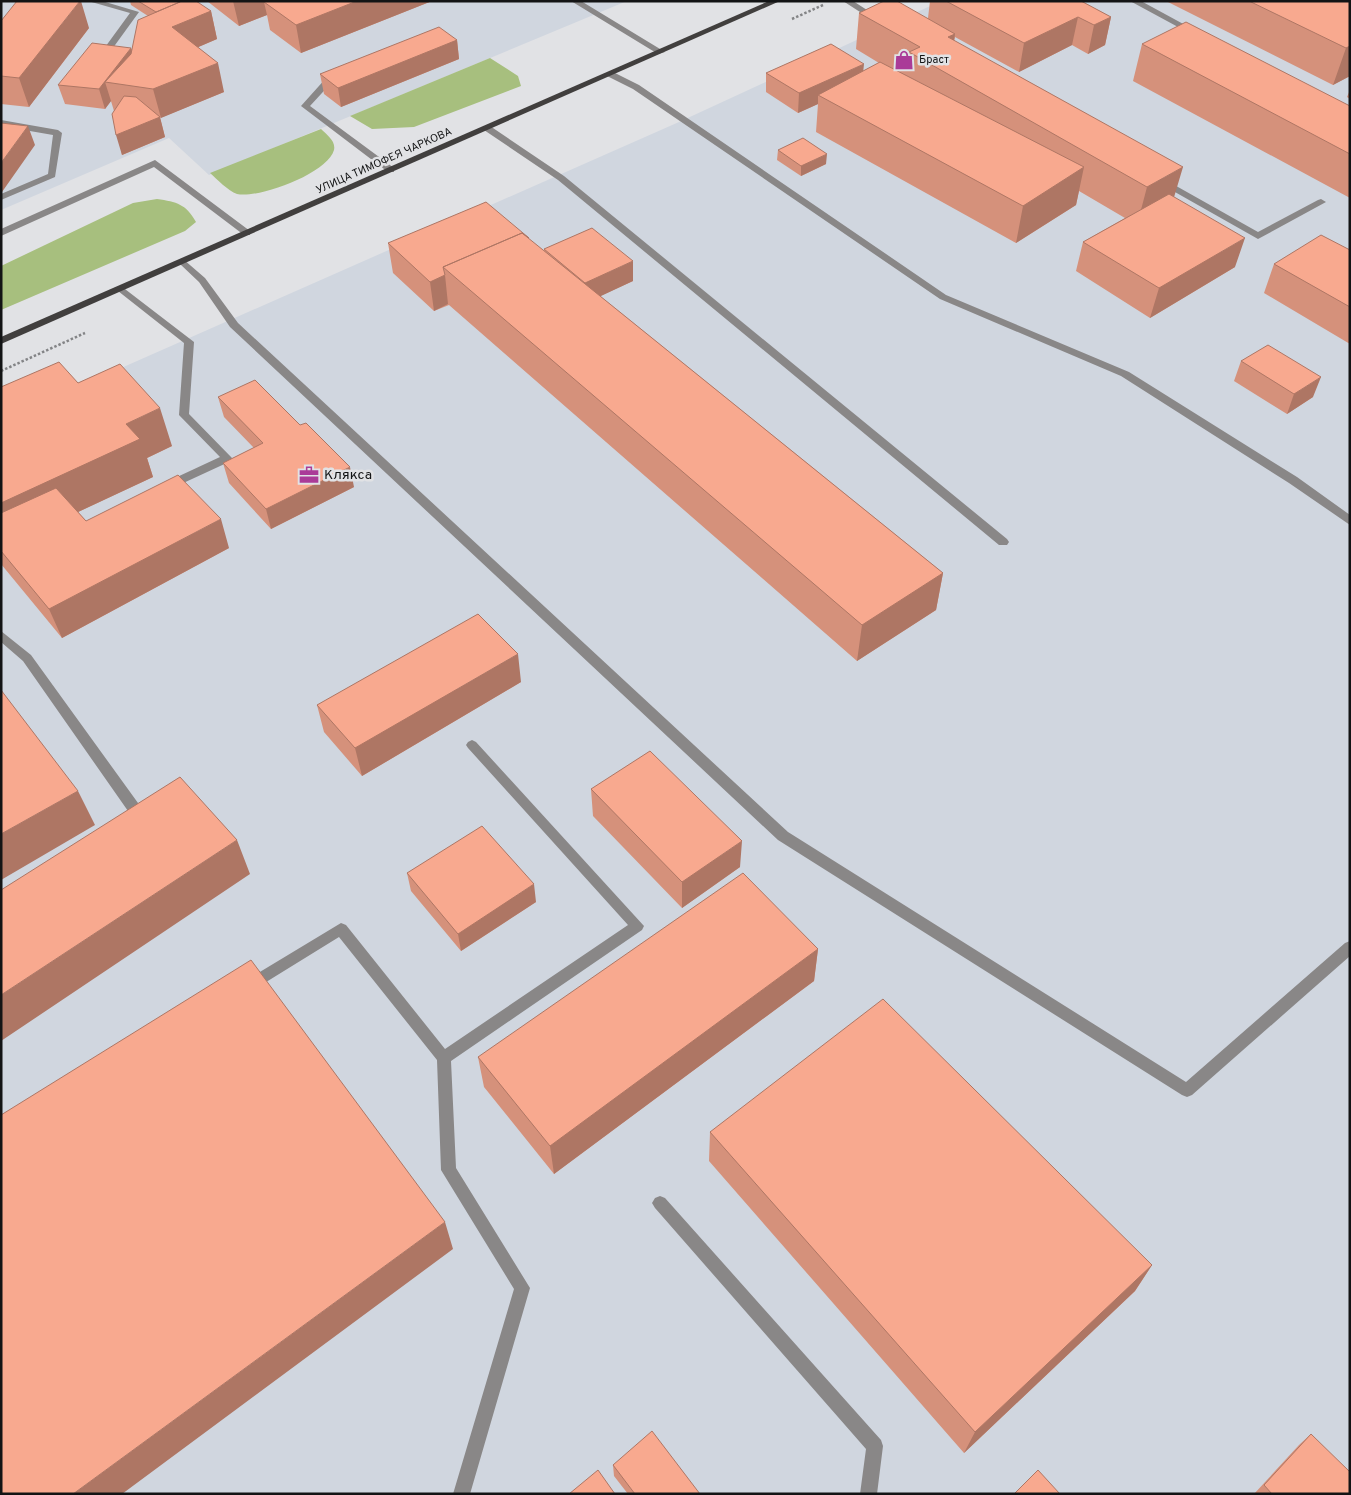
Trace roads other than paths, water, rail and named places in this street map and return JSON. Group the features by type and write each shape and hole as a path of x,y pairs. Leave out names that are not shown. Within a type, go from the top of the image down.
{"main road":[{"name":"УЛИЦА ТИМОФЕЯ ЧАРКОВА","path":"1,341 776,1"}],"lane":[{"path":"92,1 135,12 107,50"},
{"path":"575,1 661,52"},
{"path":"847,1 888,25"},
{"path":"1134,1 1203,37"},
{"path":"349,71 330,79 305,106 391,170"},
{"path":"610,74 636,87 943,296 1125,374 1293,480 1350,521"},
{"path":"1,123 58,133 52,175 1,197"},
{"path":"487,128 561,178 1003,542"},
{"path":"1,233 155,163 247,233"},
{"path":"1154,176 1258,236 1321,202"},
{"path":"183,262 202,280 234,325 783,836 1188,1090 1350,947"},
{"path":"120,289 189,342 184,415 227,458 156,492"},
{"path":"1,635 27,658 133,807"},
{"path":"444,1058 637,926 472,745"},
{"path":"239,992 341,929 444,1058 449,1170 522,1288 461,1494"},
{"path":"660,1203 875,1446 868,1494"}],"place":[{"name":"Браст","path":"904,60"},
{"name":"Клякса","path":"309,475"}]}
